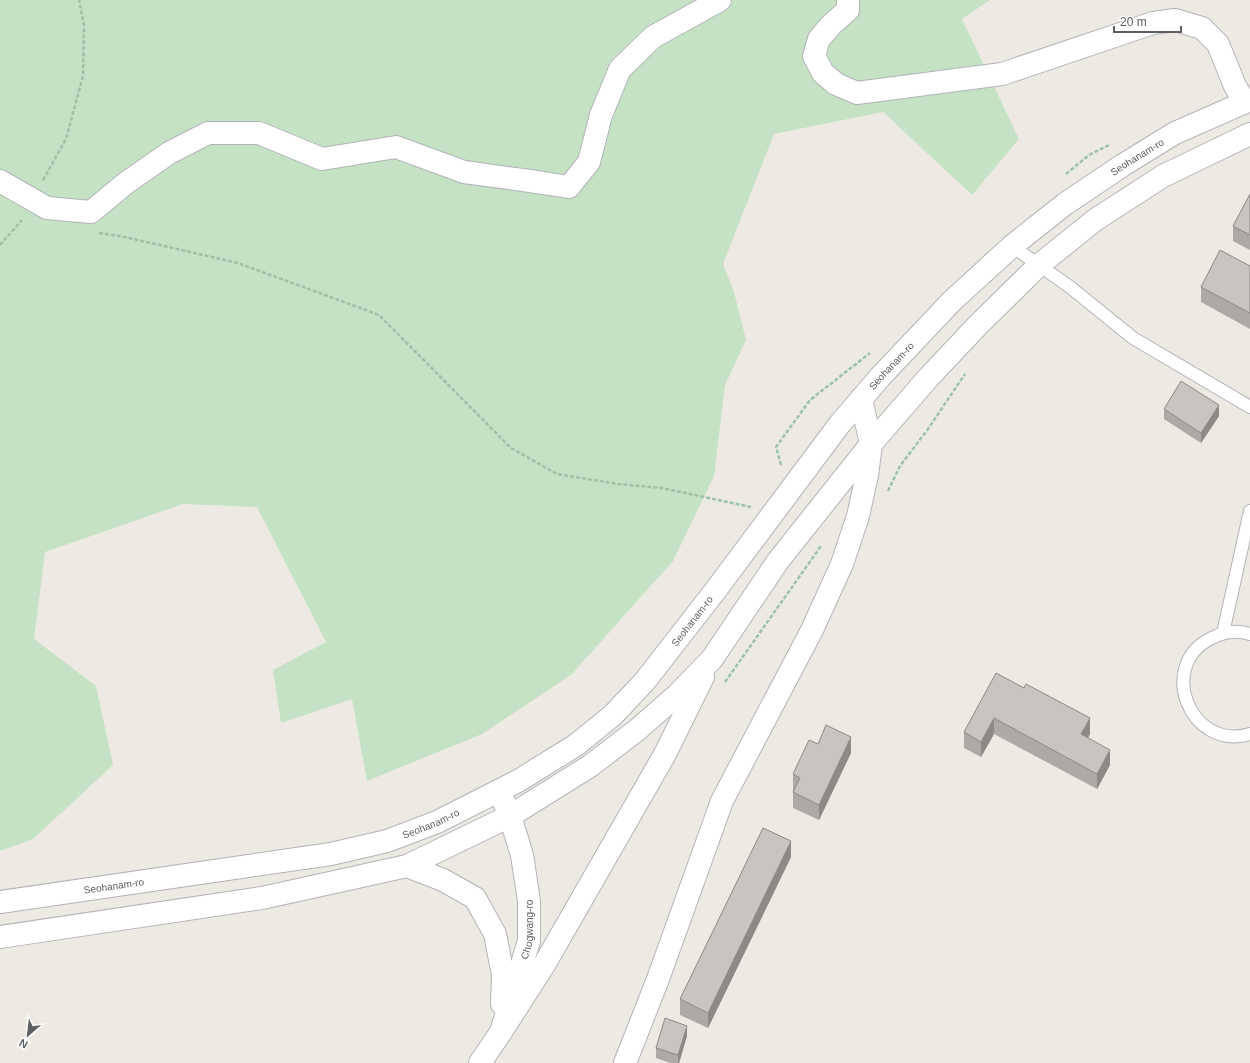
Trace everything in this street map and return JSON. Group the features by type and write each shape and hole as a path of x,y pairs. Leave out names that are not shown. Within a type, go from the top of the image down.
{"main road":[{"path":"0,181 48,208 91,212 126,183 169,153 208,133 259,133 322,159 396,147 464,172 569,187 589,162 601,115 620,69 653,37 720,0"},
{"path":"848,0 848,10 831,25 819,39 814,56 822,73 836,84 857,93 1002,74 1153,23 1175,20 1202,28 1218,44 1235,86 1247,101"},
{"name":"Seohanam-ro","path":"0,902 331,854 386,841 437,822 518,781 576,745 613,715 645,681 678,641 839,425 880,377 952,301 1012,246 1065,204 1123,165 1175,133 1247,101"},
{"path":"501,1032 544,965 665,754 712,659 778,561 872,444 928,378 977,326 1039,265 1095,220 1163,176 1250,134"},
{"path":"625,1063 658,979 722,801 812,630 842,564 858,516 872,444 861,399"},
{"path":"0,937 262,898 407,866 510,816 590,766 637,730 677,694 712,659"},
{"name":"Chogwang-ro","path":"480,1063 501,1032 529,941 530,901 522,855 510,816 499,790"},
{"path":"407,866 443,880 475,898 495,934 503,975 501,1032"}],"lane":[{"path":"1012,246 1070,287 1133,338 1250,407"},
{"path":"1223,633 1250,511"},
{"path":"1250,634 1241,631 1223,633 1206,640 1193,652 1190,657 1185,668 1183,686 1187,703 1196,719 1210,730 1226,736 1243,736 1250,734"}],"path":[{"path":"40,186 66,139 83,76 84,25 79,0"},
{"path":"0,245 22,219 30,221"},
{"path":"96,232 125,237 238,263 379,316 511,448 557,474 618,484 662,488 775,512"}],"green space":[{"path":"0,0 990,0 962,19 1019,139 972,195 883,112 774,134 723,264 734,292 746,340 725,385 714,476 673,561 572,674 482,734 367,781 352,699 281,723 273,670 326,642 257,507 183,504 45,552 34,639 96,686 113,765 33,839 0,851"}],"building":[{"path":"1250,194 1250,235 1233,226"},
{"path":"1220,250 1250,266 1250,313 1201,287"},
{"path":"1181,381 1219,405 1201,433 1164,409"},
{"path":"996,673 1024,688 1026,684 1090,718 1081,734 1110,750 1097,774 994,718 981,742 964,732"},
{"path":"826,725 851,737 819,805 793,792 800,778 793,774 809,740 818,744"},
{"path":"763,828 791,841 708,1013 680,999"},
{"path":"665,1018 687,1026 678,1055 656,1048"}]}
